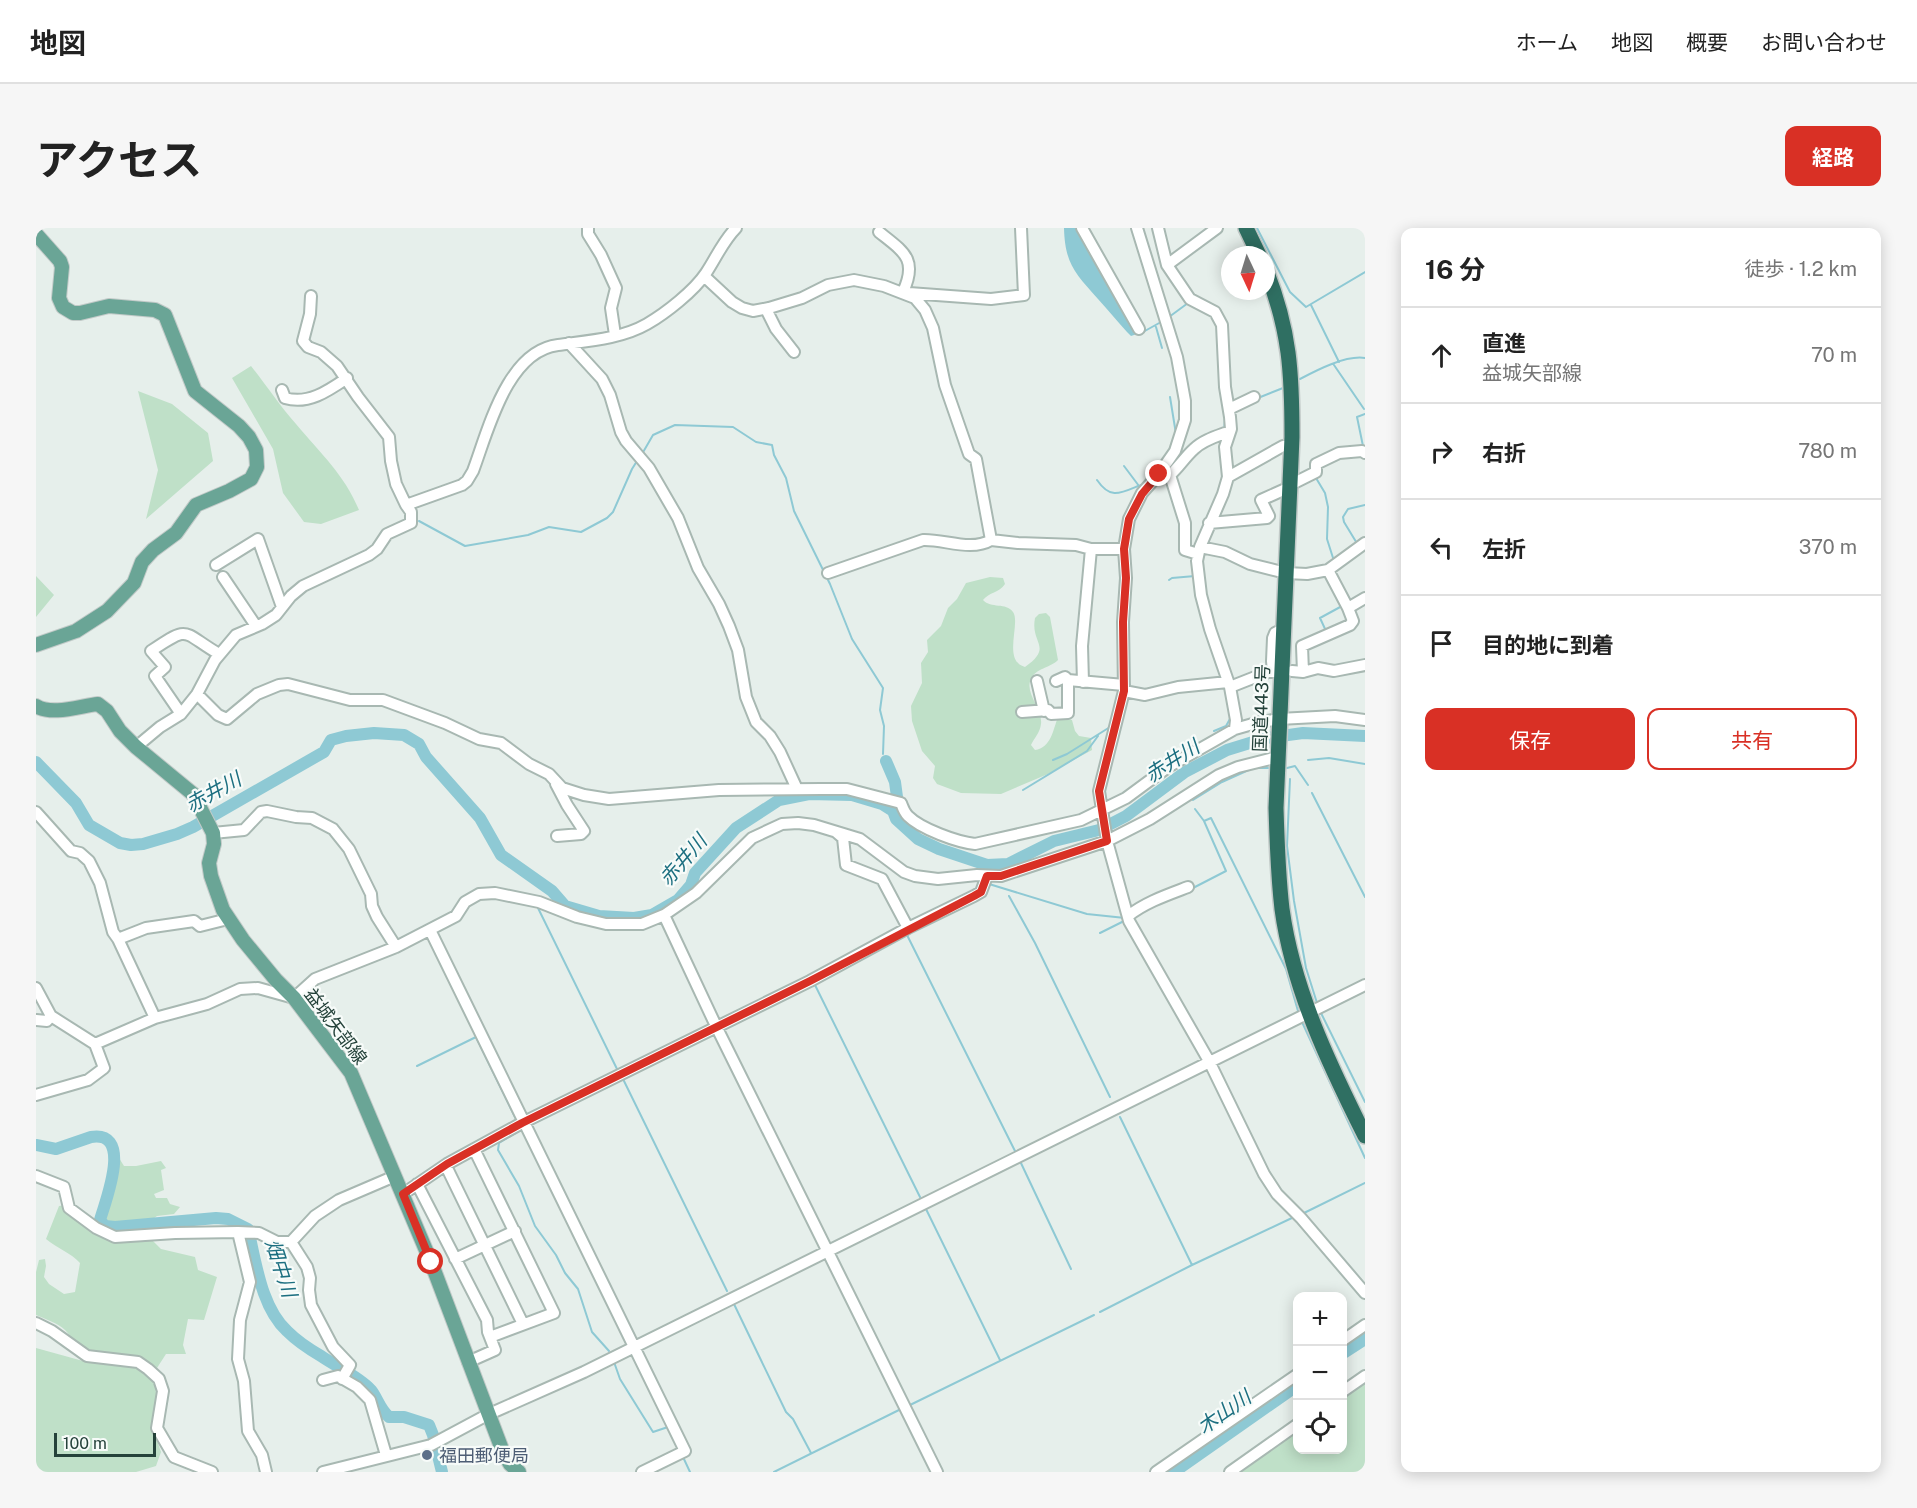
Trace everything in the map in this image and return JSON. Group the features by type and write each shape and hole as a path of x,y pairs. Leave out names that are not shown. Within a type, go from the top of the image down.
{"highway":[{"path":"1246,228 1255,246"},
{"name":"国道443号","path":"1275,294 1289,353 1292,377 1290,486 1276,827 1282,909 1296,972 1309,1013 1365,1136"}],"main road":[{"path":"36,234 60,261 62,267 59,298 63,307 73,313 109,306 155,310 165,315 195,391 239,426 249,437 256,450 257,467 251,479 196,505 176,533 153,550 142,562 134,583 107,611 76,631 36,645"},
{"path":"36,706 42,710 56,710 98,704 107,711 120,731 136,747 193,794 211,829"},
{"name":"益城矢部線","path":"211,829 214,844 209,863 223,910 351,1073 431,1262 488,1415 513,1470"}],"street":[{"path":"588,228 588,234 601,255 616,288 611,308 615,335"},
{"path":"406,505 462,485 467,481 473,471 502,393 524,363 540,350 554,345 615,335 648,323 682,297 704,276 728,235 736,228"},
{"path":"903,292 991,299 1024,295 1022,228"},
{"path":"1082,228 1139,329"},
{"path":"1137,228 1168,324 1185,401 1185,420 1165,475 1185,523 1185,550 1225,552 1250,564 1286,573 1307,574 1328,570 1365,543"},
{"path":"1158,228 1167,265 1190,299 1215,312 1222,325 1225,387 1231,429 1225,447 1228,477 1199,551 1201,595 1229,684 1236,720 1235,729"},
{"path":"1167,265 1217,228"},
{"path":"879,232 900,249 908,260 910,277 903,292"},
{"path":"704,276 732,302 741,308 753,310 765,309 802,298 828,285 854,280 903,292 921,303 933,328 945,385 969,454 976,459 991,540"},
{"path":"136,747 160,727 181,714 197,694 219,654 236,635 276,615 291,596 303,586 369,555 377,549 387,534 411,523 411,512 396,484 389,436 358,397 338,366 321,352 308,347 303,341 310,314 310,296"},
{"path":"765,309 776,329 794,352"},
{"path":"569,344 602,379 610,395 621,432 678,518 698,568 719,604 738,650 746,697 756,722 770,736 780,752 797,789"},
{"path":"282,390 285,398 308,399 326,392 347,378"},
{"path":"1229,409 1254,397"},
{"path":"1228,434 1225,433 1204,442 1193,450 1183,464 1142,494 1129,519 1124,549 1126,578 1123,622 1124,688 1099,791 1106,839 1128,916 1209,1061 1264,1174 1277,1194 1301,1218 1365,1293"},
{"path":"1228,477 1283,446 1291,446"},
{"path":"1209,523 1267,518 1269,516 1261,500 1312,475 1316,471 1316,464 1339,453 1362,450 1365,453"},
{"path":"216,565 258,539 282,607"},
{"path":"828,573 922,540 976,544 991,540 1076,545 1091,549 1124,549"},
{"path":"1083,682 1082,646 1091,549"},
{"path":"1328,570 1353,617 1350,625 1302,646 1297,671 1318,668 1334,671 1365,665"},
{"path":"223,577 256,627"},
{"path":"1348,608 1365,598"},
{"path":"1056,681 1065,677 1068,680 1124,688 1145,695 1178,687 1229,684 1275,672 1273,638 1275,633 1283,629"},
{"path":"181,714 155,676 165,667 151,651 177,634 187,633 219,654"},
{"path":"1022,712 1068,713 1068,680"},
{"path":"1037,681 1044,711"},
{"path":"197,694 219,715 227,719 257,694 279,685 303,687 350,700 383,700 428,716 479,739 501,743 529,764 553,777 584,831 581,834 557,836"},
{"path":"554,782 562,788 609,799 719,790 847,789 900,804 905,814 914,822 966,843 975,844 1102,813 1167,767 1235,729 1279,719 1335,716 1365,720"},
{"path":"1163,755 1167,767"},
{"path":"95,1044 155,1018 207,1004 240,989 258,988 294,998 315,979 396,947 456,916 465,902 479,894 495,893 539,902 577,917 606,924 642,924 664,915 696,892 742,846 760,834 782,825 798,823 833,830 860,839 904,872 915,876 938,879 1001,876 1106,839 1150,819 1220,775 1238,767 1278,757"},
{"path":"211,829 244,830 261,812 267,811 312,818 326,825 340,835 349,849 370,894 377,917 396,947"},
{"path":"36,812 71,851 80,853 89,861 100,883 113,932 155,1018"},
{"path":"833,830 843,838 846,865 882,879 908,928"},
{"path":"403,1194 474,1149 522,1123 810,981 981,892 987,876"},
{"path":"1128,916 1136,909 1156,899 1188,887"},
{"path":"664,915 716,1026 937,1472"},
{"path":"118,939 146,928 194,921 200,926 228,919"},
{"path":"430,930 522,1123 685,1451 642,1472"},
{"path":"323,1472 443,1440 488,1415 584,1372 1365,985"},
{"path":"36,988 51,1016 95,1044 104,1068 88,1080 36,1095"},
{"path":"36,1020 46,1021 51,1016"},
{"path":"474,1149 554,1313 490,1337"},
{"path":"446,1166 523,1324"},
{"path":"36,1176 64,1187 69,1208 96,1228 115,1237 239,1232 259,1233 277,1242 291,1242 315,1216 339,1200 395,1176"},
{"path":"417,1184 487,1320 495,1350 468,1362"},
{"path":"455,1259 514,1231"},
{"path":"239,1232 250,1282 240,1320 238,1359 244,1382 248,1431 261,1455 266,1472"},
{"path":"291,1242 307,1267 310,1278 311,1305 333,1347 348,1362 345,1375"},
{"path":"36,1323 52,1331 87,1356 138,1362 148,1369 159,1379 163,1391 157,1428 174,1457 212,1472"},
{"path":"1347,1338 1365,1325"},
{"path":"323,1380 345,1375"},
{"path":"345,1375 370,1400 386,1455"},
{"path":"1347,1389 1365,1376"},
{"path":"1156,1472 1293,1377"},
{"path":"1230,1472 1293,1428"}],"green space":[{"path":"251,366 284,410 339,475 359,510 321,524 304,522 283,493 273,449 232,378"},
{"path":"138,391 172,404 208,433 213,461 146,519 158,470"},
{"path":"36,576 54,595 36,617"},
{"path":"990,577 1003,578 1005,584 983,600 986,603 1006,607 1013,612 1015,624 1013,650 1018,663 1025,667 1034,660 1040,649 1035,634 1035,618 1039,614 1046,613 1050,617 1058,660 1033,675 1031,679 1030,690 1041,718 1041,724 1031,745 1035,750 1045,746 1051,738 1058,717 1072,720 1079,736 1091,738 1092,750 1048,774 1001,794 961,793 937,784 933,778 935,766 922,751 912,721 911,706 922,683 921,663 928,652 927,640 941,626 948,608 957,599 966,583"},
{"path":"119,1158 124,1166 161,1161 166,1168 161,1170 164,1190 154,1194 156,1198 167,1198 170,1204 180,1207 174,1214 157,1216 150,1221 106,1225 103,1219"},
{"path":"66,1205 98,1234 111,1241 151,1239 161,1249 195,1257 198,1270 217,1277 204,1320 188,1319 183,1345 186,1354 166,1354 157,1368 139,1359 94,1352 79,1346 59,1325 36,1315 36,1272 39,1260 45,1259 44,1277 49,1284 64,1294 75,1292 80,1263 46,1239 59,1206"},
{"path":"36,1348 83,1361 137,1367 155,1383 157,1401 153,1429 161,1452 156,1466 136,1472 36,1472"},
{"path":"1365,1380 1365,1472 1236,1472 1293,1431 1293,1454 1347,1454 1347,1393"}],"water":[{"path":"1064,228 1075,228 1077,231 1080,229 1140,333 1131,336 1077,275 1066,251"}],"waterway":[{"path":"1257,228 1290,292 1306,307 1365,272"},
{"path":"1169,317 1188,303"},
{"path":"1311,305 1339,362"},
{"path":"1143,332 1161,322"},
{"path":"1156,327 1162,348"},
{"path":"1300,379 1341,361 1365,358"},
{"path":"1334,365 1364,409"},
{"path":"1258,398 1283,388"},
{"path":"1170,397 1176,434"},
{"path":"1363,446 1357,417 1365,414"},
{"path":"1224,431 1225,419"},
{"path":"642,454 653,435 675,425 733,427 756,442 772,445 774,455 786,478 794,511 830,584 852,639 883,688 880,710 884,726 883,754"},
{"path":"1178,458 1187,449"},
{"path":"419,521 465,546 528,535 549,527 581,532 607,518 613,512 637,461"},
{"path":"1124,466 1139,486 1144,484"},
{"path":"1316,478 1325,493 1328,507 1327,539 1334,561"},
{"path":"1097,480 1106,490 1115,493 1138,486"},
{"path":"1358,545 1343,517 1348,509 1365,505"},
{"path":"1169,580 1195,576"},
{"path":"1326,631 1320,618 1342,606"},
{"path":"1214,731 1226,726 1231,717"},
{"path":"1053,760 1067,754 1110,727"},
{"name":"赤井川","path":"36,762 76,803 89,825 120,843 131,845 143,844 193,827 324,752 331,740 374,733 404,735 419,744 426,757 480,818 501,855 552,891 565,906 599,916 634,918 652,915 678,900 691,885 695,873 736,828 779,800 809,794 852,795 882,804 893,811 896,819 918,839 939,849 987,865 1008,864 1054,841 1099,830 1126,816 1185,772 1227,750 1266,738 1303,733 1365,736"},
{"path":"1023,790 1087,751 1098,736"},
{"path":"1308,760 1329,758 1365,764"},
{"path":"886,761 895,782 897,797"},
{"path":"1287,768 1295,766 1308,785"},
{"path":"1193,800 1222,782 1253,768 1268,768"},
{"path":"1290,779 1287,846 1306,968 1317,1003"},
{"path":"1312,793 1365,897"},
{"path":"1195,809 1204,821 1211,818 1286,969 1298,1011"},
{"path":"1193,888 1226,871 1204,821"},
{"path":"989,884 1087,914 1125,918"},
{"path":"1009,896 1035,943 1110,1097"},
{"path":"538,908 617,1069"},
{"path":"1100,933 1124,921"},
{"path":"907,935 1016,1153"},
{"path":"814,983 920,1197"},
{"path":"1320,1011 1365,1102"},
{"path":"1302,1022 1365,1158"},
{"path":"417,1066 476,1037 516,1119"},
{"path":"623,1079 727,1291"},
{"path":"1120,1117 1192,1265"},
{"path":"519,1131 499,1143 498,1150 519,1186 535,1226 578,1289 592,1332 609,1351"},
{"name":"畑中川","path":"36,1145 56,1149 91,1137 104,1138 111,1144 114,1169 100,1220 105,1226 216,1218 228,1219 248,1229 265,1297 278,1321 303,1345 366,1385 389,1417 404,1417 429,1425 442,1472"},
{"path":"1020,1161 1071,1269"},
{"path":"1304,1213 1365,1183"},
{"path":"925,1207 1000,1360"},
{"path":"1100,1312 1294,1217"},
{"path":"733,1302 786,1412 793,1419 811,1453"},
{"path":"908,1406 1094,1315"},
{"name":"木山川","path":"1347,1351 1365,1339"},
{"path":"614,1362 620,1379 653,1432 668,1427"},
{"name":"木山川","path":"1174,1472 1293,1389"},
{"path":"774,1472 903,1408"},
{"path":"683,1457 690,1472"}],"place":[{"name":"福田郵便局","path":"427,1455"}],"route":[{"path":"431,1262 403,1194 447,1164 522,1123 810,981 908,928 974,896 981,892 987,876 1001,876 1107,841 1099,791 1124,691 1123,622 1126,578 1124,549 1129,519 1142,494 1159,474"}]}
